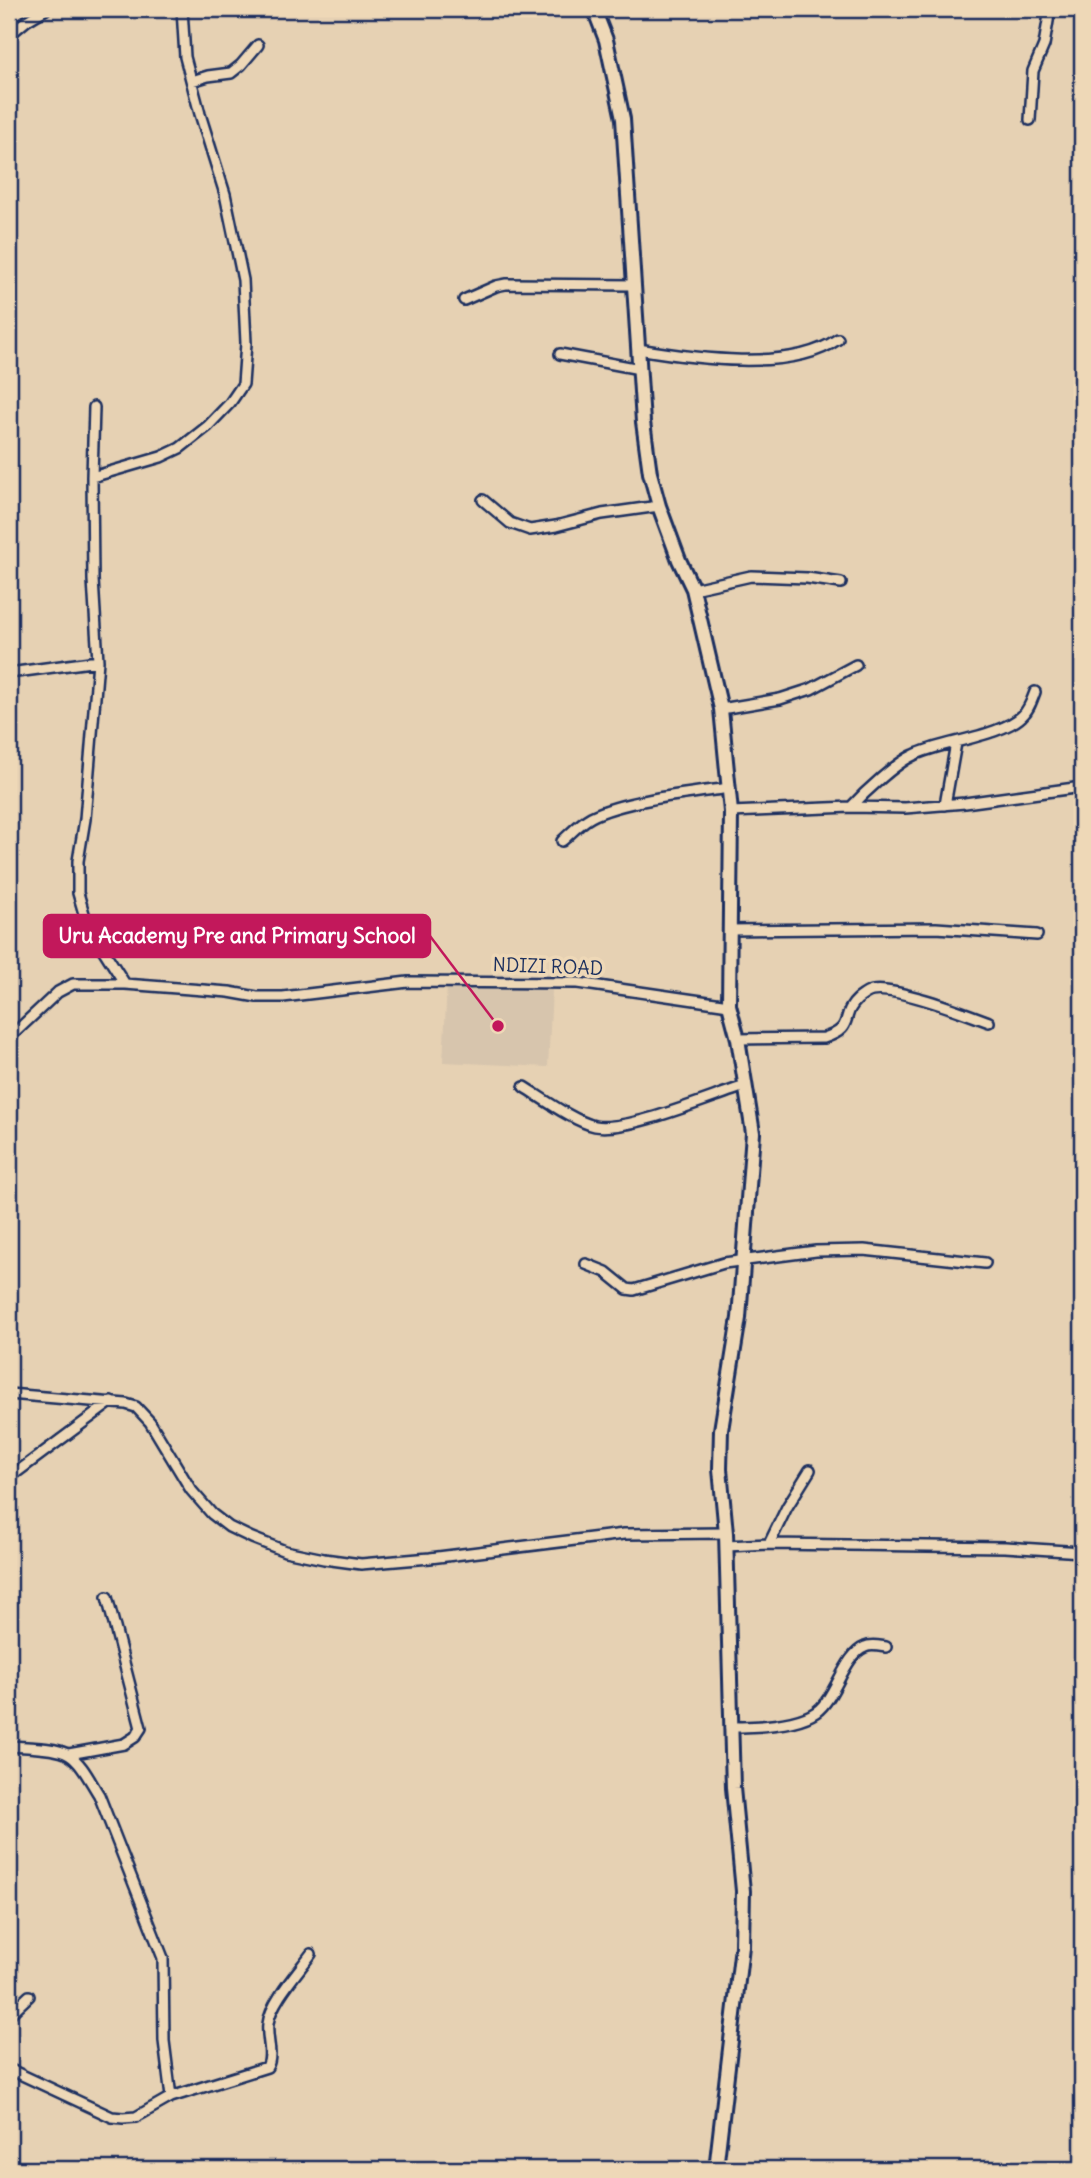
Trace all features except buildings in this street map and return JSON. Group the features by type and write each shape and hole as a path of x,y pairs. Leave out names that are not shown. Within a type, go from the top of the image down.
{"street":[{"path":"9,35 26,20 46,9"},
{"path":"92,477 161,457 180,448 208,426 230,403 243,384 246,343 243,280 225,194 185,57 182,9"},
{"path":"594,9 606,40 623,119 638,349 650,472 659,506 693,589 721,709 731,812 729,1005 738,1039 753,1133 740,1318 721,1430 720,1469 726,1539 730,1727 743,1891 742,1946 716,2169"},
{"path":"1030,120 1033,71 1044,45 1050,9"},
{"path":"192,81 231,73 258,45"},
{"path":"464,300 506,284 634,285"},
{"path":"638,349 676,356 769,359 819,349 838,339"},
{"path":"560,354 640,369"},
{"path":"94,407 93,580 97,661 85,819 78,861 78,893 87,924 125,984"},
{"path":"483,500 510,523 530,530 603,514 659,506"},
{"path":"693,589 751,576 807,578 841,583"},
{"path":"9,673 97,661"},
{"path":"721,709 780,699 811,689 856,664"},
{"path":"851,807 899,764 913,755 956,743 1019,719 1025,713 1035,692"},
{"path":"945,805 956,743"},
{"path":"731,812 851,807 905,808 1082,786"},
{"path":"562,841 582,823 605,811 730,788"},
{"path":"729,930 936,928 1037,935"},
{"name":"NDIZI ROAD","path":"9,1038 58,992 74,984 125,984 229,992 257,998 408,982 578,983 729,1005"},
{"path":"738,1039 814,1039 838,1034 846,1025 855,1001 870,991 895,993 989,1022"},
{"path":"524,1087 580,1120 593,1126 607,1127 648,1119 745,1086"},
{"path":"586,1264 606,1272 626,1289 634,1290 700,1269 743,1260 816,1251 864,1250 985,1263"},
{"path":"9,1394 111,1402 136,1407 144,1415 191,1490 212,1514 229,1527 251,1538 285,1550 324,1559 361,1563 430,1558 624,1534 769,1544 1005,1547 1082,1552"},
{"path":"9,1478 111,1402"},
{"path":"769,1544 787,1507 810,1470"},
{"path":"9,1746 69,1754 124,1744 135,1737 141,1728 107,1597"},
{"path":"730,1727 765,1726 814,1714 831,1695 859,1650 873,1646 886,1647"},
{"path":"69,1754 99,1795 132,1883 160,1947 164,1968 164,2041 170,2097"},
{"path":"9,2069 113,2117 136,2117 170,2097 267,2067 270,2061 268,2023 272,2009 311,1954"},
{"path":"9,2015 29,1996"}],"shaded area":[{"path":"447,985 552,990 548,1067 443,1062"}],"place":[{"name":"Uru Academy Pre and Primary School","path":"498,1026"}]}
